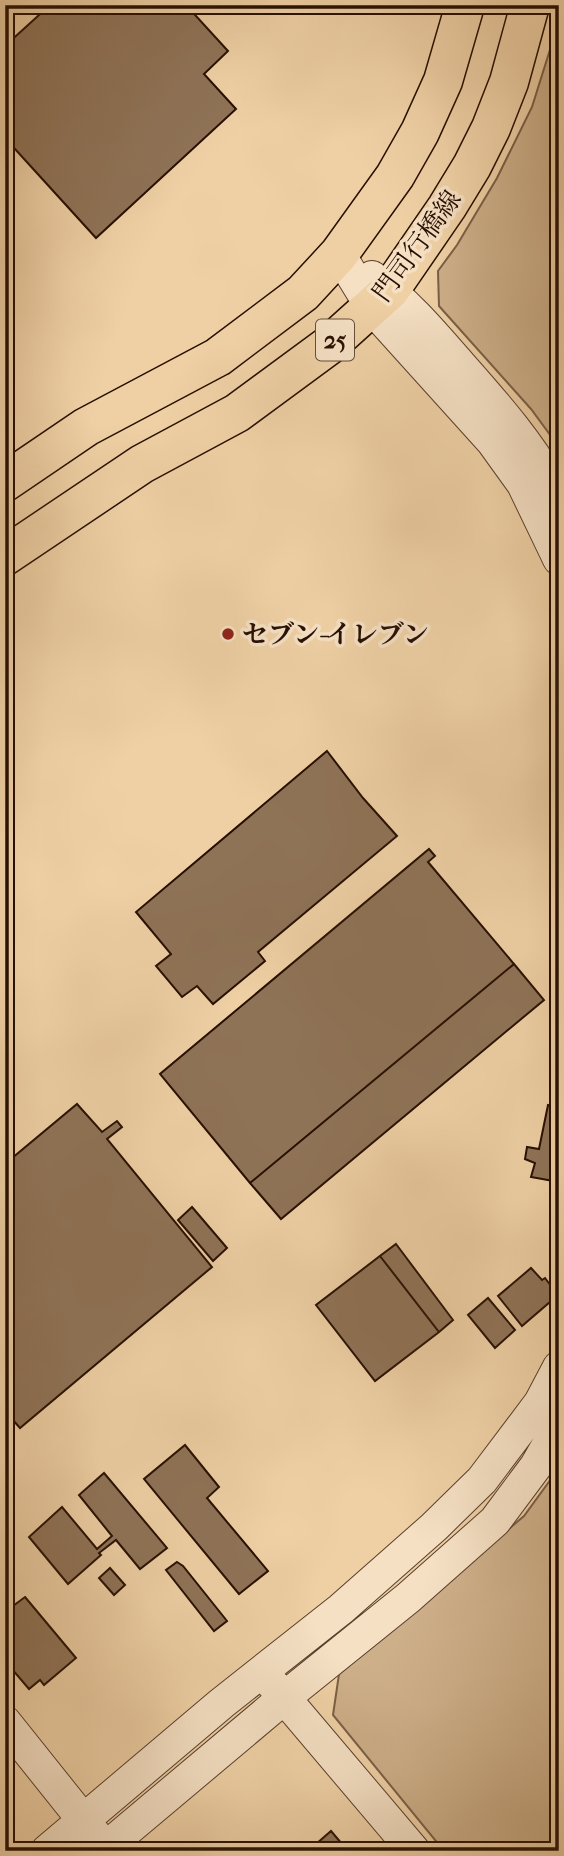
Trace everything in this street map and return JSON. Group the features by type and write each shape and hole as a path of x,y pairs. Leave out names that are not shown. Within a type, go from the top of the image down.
{"main road":[{"name":"25","path":"5,482 86,427 218,357 303,293 339,254 395,176 420,132 443,81 465,5"},
{"path":"339,254 394,211 425,166 475,62 492,5"},
{"name":"門司行橋線","path":"5,556 142,464 237,413 328,346 381,299 447,207 477,157 509,82 530,5"}],"street":[{"path":"339,254 381,299 492,441 523,484 559,559"},
{"path":"381,299 423,323 509,420 543,468 559,497"},
{"path":"47,1851 347,1604 482,1480 540,1403 559,1367"},
{"path":"5,1722 103,1849 408,1598 495,1521 536,1466 559,1426"},
{"path":"263,1671 414,1851"}],"shaded area":[{"path":"559,21 559,447 531,409 439,306 438,271 457,245 497,178 532,107"},
{"path":"559,1468 559,1851 444,1851 333,1715 339,1674 524,1516"}],"building":[{"path":"50,5 186,5 228,51 204,74 236,109 96,238 5,138 5,46"},
{"path":"327,751 397,836 258,952 265,961 213,1004 197,986 182,997 156,966 171,954 136,912"},
{"path":"429,849 435,856 428,862 514,964 250,1183 160,1074"},
{"path":"514,964 544,1000 281,1219 250,1183"},
{"path":"77,1104 102,1132 117,1121 122,1127 107,1139 212,1267 20,1428 5,1411 5,1164"},
{"path":"548,1105 559,1107 559,1182 531,1177 535,1163 525,1159 527,1147 539,1149"},
{"path":"192,1207 227,1248 213,1261 178,1220"},
{"path":"396,1244 453,1320 439,1332 380,1256"},
{"path":"380,1256 439,1332 375,1381 316,1305"},
{"path":"531,1268 542,1280 545,1278 558,1295 522,1326 498,1296"},
{"path":"488,1298 515,1330 495,1348 468,1315"},
{"path":"185,1445 219,1487 207,1498 268,1571 239,1594 144,1479"},
{"path":"104,1473 167,1548 140,1569 116,1540 68,1584 29,1537 62,1507 97,1549 112,1536 79,1495"},
{"path":"177,1562 227,1621 214,1631 166,1570"},
{"path":"110,1568 125,1585 114,1595 99,1578"},
{"path":"25,1597 76,1658 44,1685 40,1680 29,1689 5,1661 5,1612"},
{"path":"331,1831 348,1851 308,1851"}],"place":[{"name":"セブン-イレブン","path":"228,634"}]}
